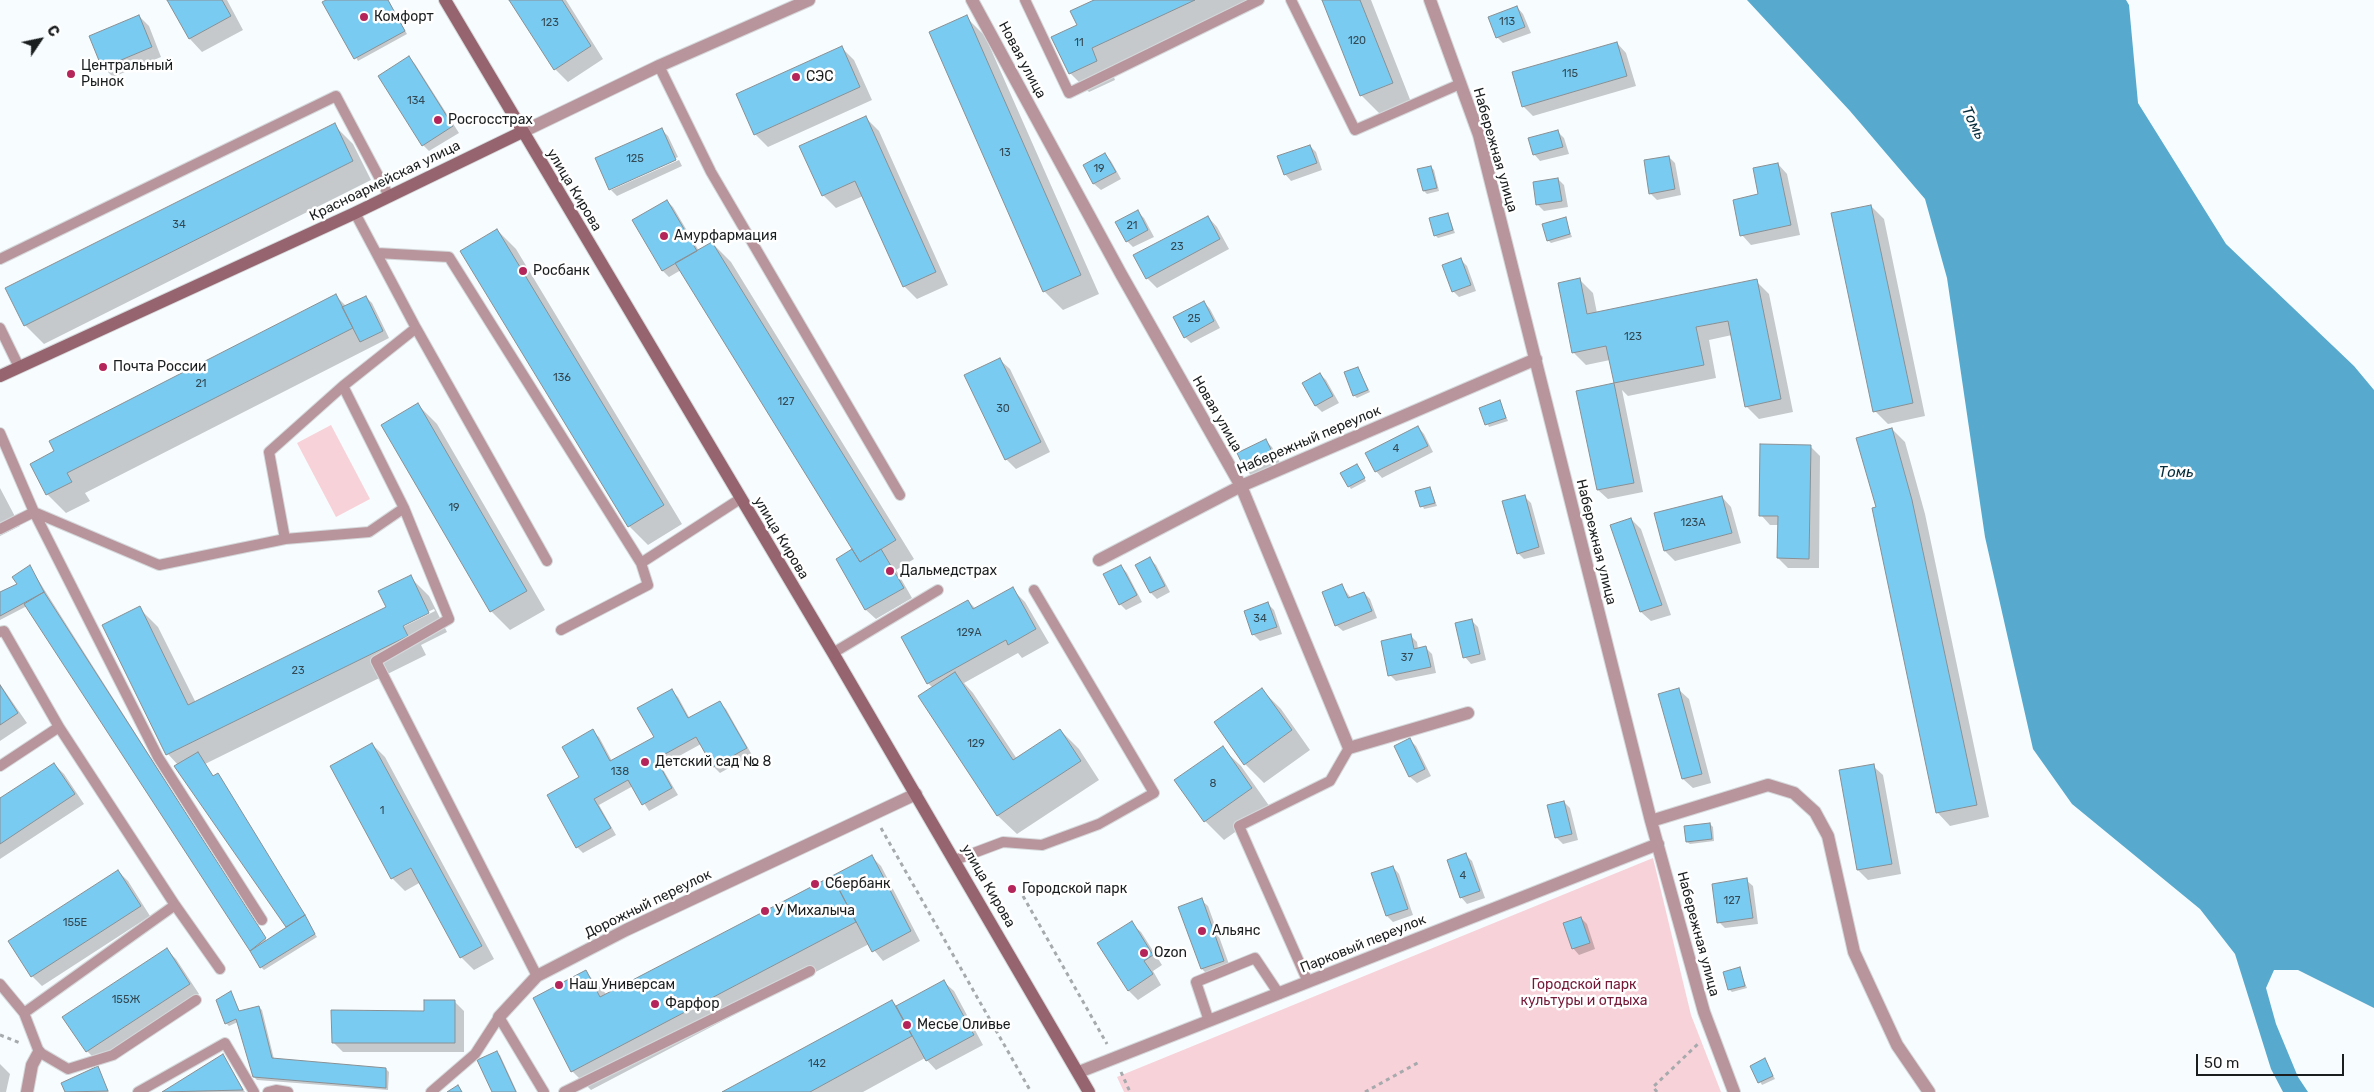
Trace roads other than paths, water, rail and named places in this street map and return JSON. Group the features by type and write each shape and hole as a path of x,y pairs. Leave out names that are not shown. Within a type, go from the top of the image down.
{"main road":[{"name":"улица Кирова","path":"445,0 740,500 833,652 1089,1092"},
{"name":"Красноармейская улица","path":"0,376 355,213 522,132"}],"street":[{"name":"Красноармейская улица","path":"522,132 659,66 809,0"},
{"name":"Новая улица","path":"972,0 1121,274 1241,486 1349,748"},
{"name":"Набережная улица","path":"1430,0 1478,135 1536,359 1650,821 1704,1012 1734,1092"},
{"name":"Набережный переулок","path":"1099,560 1241,486 1536,359"},
{"path":"1349,748 1468,713"},
{"path":"1650,821 1768,785 1794,793 1815,812 1828,836 1854,952 1897,1044 1929,1092"},
{"name":"Дорожный переулок","path":"499,1017 537,976 626,930 916,794"},
{"name":"Парковый переулок","path":"1079,1072 1658,844"},
{"path":"27,1092 32,1065 39,1052"}],"lane":[{"path":"1025,0 1069,93 1259,0"},
{"path":"1291,0 1355,130 1460,84"},
{"path":"659,66 711,172 900,495"},
{"path":"0,259 336,96 388,196"},
{"path":"355,213 416,328 547,561"},
{"path":"377,253 449,257 641,563 648,586 561,630"},
{"path":"0,328 19,367"},
{"path":"285,539 269,452 343,386 416,328"},
{"path":"343,386 404,508 449,618 376,661 537,976"},
{"path":"0,433 34,512 158,757 262,920"},
{"path":"641,563 740,500"},
{"path":"0,529 34,512 159,565 285,539 368,532 404,508"},
{"path":"833,652 938,590"},
{"path":"955,860 1004,842 1042,845 1100,824 1154,793 1034,590"},
{"path":"0,632 4,631 59,727 175,905 220,969"},
{"path":"0,766 59,727"},
{"path":"1308,982 1239,826 1330,781 1349,748"},
{"path":"24,1013 175,905"},
{"path":"1209,1021 1196,982 1255,958 1279,994"},
{"path":"564,1092 810,971"},
{"path":"0,984 24,1013 39,1052 68,1069 113,1055 196,1000"},
{"path":"499,1017 544,1092"},
{"name":"Дорожный переулок","path":"431,1092 475,1054 499,1017"},
{"path":"138,1092 225,1043 254,1092"},
{"path":"268,1092 276,1090 288,1092"}],"water":[{"name":"Томь","path":"1747,0 2126,0 2129,5 2138,103 2226,244 2354,366 2374,390 2374,1008 2298,970 2274,970 2266,988 2276,1024 2298,1077 2308,1092 2283,1092 2271,1069 2235,954 2200,909 2072,804 2033,749 1985,537 1947,278 1925,199 1850,111"}],"place":[{"name":"Комфорт","path":"364,17"},
{"name":"Центральный Рынок","path":"71,74"},
{"name":"СЭС","path":"796,77"},
{"name":"Росгосстрах","path":"438,120"},
{"name":"Амурфармация","path":"664,236"},
{"name":"Росбанк","path":"523,271"},
{"name":"Почта России","path":"103,367"},
{"name":"Дальмедстрах","path":"890,571"},
{"name":"Детский сад № 8","path":"645,762"},
{"name":"Сбербанк","path":"815,884"},
{"name":"Городской парк","path":"1012,889"},
{"name":"У Михалыча","path":"765,911"},
{"name":"Альянс","path":"1202,931"},
{"name":"Ozon","path":"1144,953"},
{"name":"Наш Универсам","path":"559,985"},
{"name":"Фарфор","path":"655,1004"},
{"name":"Месье Оливье","path":"907,1025"}],"park label":[{"name":"Городской парк культуры и отдыха","path":"1584,994"}]}
